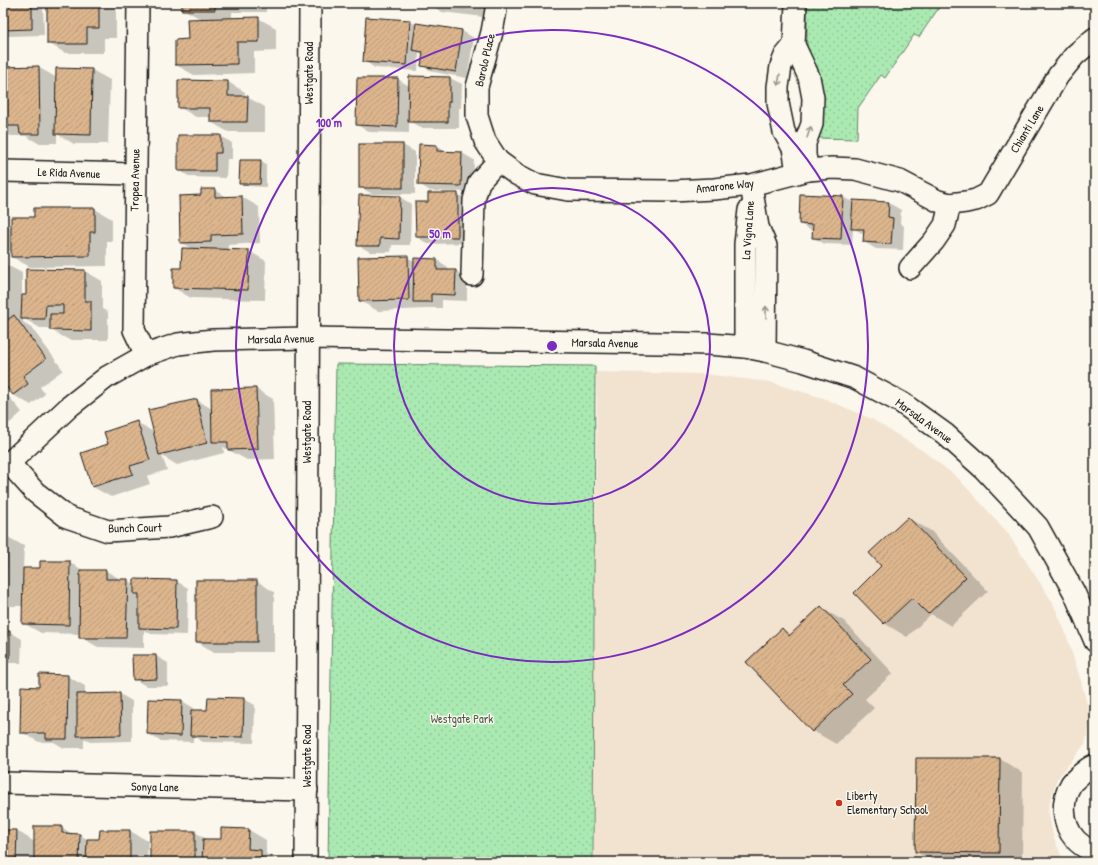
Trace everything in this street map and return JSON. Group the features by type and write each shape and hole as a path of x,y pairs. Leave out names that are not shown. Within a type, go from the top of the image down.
{"street":[{"name":"Tropea Avenue","path":"138,3 134,330 146,355"},
{"name":"Westgate Road","path":"306,862 307,338 310,3"},
{"name":"Barolo Place","path":"496,3 492,32 477,87 477,116 485,141 498,161"},
{"path":"796,3 794,45 809,77 813,98 812,124 805,143 803,171"},
{"name":"Chianti Lane","path":"950,204 976,200 988,194 1058,76 1075,55 1095,38"},
{"path":"794,45 785,56 781,66 778,87 778,103 784,132 803,171"},
{"name":"Amarone Way","path":"498,161 516,174 535,184 568,190 611,191 714,189 751,185 803,171 832,168 855,169 900,181 938,201 950,204"},
{"path":"472,275 474,200 479,182 498,161"},
{"name":"Le Rida Avenue","path":"3,171 135,174"},
{"name":"La Vigna Lane","path":"745,347 745,244 751,185"},
{"name":"La Vigna Lane","path":"751,185 758,227 766,246 765,351"},
{"path":"910,268 934,241 945,225 950,204"},
{"name":"Marsala Avenue","path":"6,465 70,406 101,382 146,355 178,344 213,340 307,338 662,343 708,344 745,347 804,361 855,378 902,403 951,439 985,470 1038,527 1074,592 1095,640"},
{"name":"Bunch Court","path":"6,465 35,492 67,517 108,530 169,527 212,517"},
{"path":"1095,765 1089,767 1072,783 1065,799 1064,815 1074,838 1084,848 1095,853"},
{"name":"Sonya Lane","path":"3,783 306,790"}],"shaded area":[{"path":"596,372 704,374 769,382 823,398 872,419 923,451 958,478 1007,532 1053,603 1065,631 1081,681 1091,720 1085,744 1057,779 1048,809 1053,836 1064,862 594,862 593,728 597,402"}],"green space":[{"path":"807,3 942,3 919,37 914,35 885,78 881,75 858,108 857,139 818,138 821,95 807,46"},
{"name":"Westgate Park","path":"336,364 595,366 593,862 328,862"}],"building":[{"path":"3,3 32,3 32,29 3,30"},
{"path":"47,3 99,3 99,28 87,28 87,44 47,44"},
{"path":"182,3 215,3 215,10 182,10"},
{"path":"430,3 467,3 466,8"},
{"path":"259,17 259,42 237,42 237,64 175,65 175,40 188,39 187,19"},
{"path":"366,17 410,20 407,65 363,62"},
{"path":"416,23 462,30 456,72 421,66 423,52 412,50"},
{"path":"39,66 40,134 20,134 19,126 3,126 3,67"},
{"path":"56,68 92,69 91,135 55,134"},
{"path":"409,76 450,77 448,122 408,122"},
{"path":"357,78 398,78 397,127 356,125"},
{"path":"178,80 228,81 228,96 248,96 247,122 210,122 210,108 178,108"},
{"path":"178,135 221,135 221,153 215,153 215,171 178,171"},
{"path":"359,144 403,144 403,188 359,188"},
{"path":"419,144 437,145 437,151 462,152 461,186 418,185"},
{"path":"240,160 261,160 260,184 239,184"},
{"path":"201,189 215,189 215,197 242,196 243,234 211,235 211,242 180,243 179,196 201,195"},
{"path":"428,193 458,193 458,237 416,237 415,202 428,202"},
{"path":"800,194 843,196 841,239 812,238 813,225 799,224"},
{"path":"359,195 400,196 399,239 380,238 380,246 357,246"},
{"path":"853,200 889,202 888,217 893,218 891,244 863,242 864,229 851,229"},
{"path":"34,208 95,208 95,232 90,232 90,256 11,257 11,217 34,217"},
{"path":"182,248 249,250 248,290 173,288 173,268 181,268"},
{"path":"408,256 409,300 359,301 358,257"},
{"path":"414,258 437,259 437,270 456,270 455,295 431,294 431,302 413,302"},
{"path":"4,262 6,312 3,312"},
{"path":"26,269 85,270 85,301 91,301 91,331 50,330 50,314 63,314 63,305 46,305 45,319 21,319 22,295 26,295"},
{"path":"14,315 46,359 23,376 28,384 13,395 3,383 3,323"},
{"path":"256,388 258,449 228,450 228,442 212,442 211,389"},
{"path":"197,399 207,443 159,455 148,410"},
{"path":"137,421 150,460 130,466 133,474 92,487 81,453 108,444 104,432"},
{"path":"908,517 966,577 928,614 912,598 884,624 854,593 881,566 869,553"},
{"path":"3,535 7,535 5,597 3,596"},
{"path":"40,561 70,561 69,625 22,624 23,568 40,568"},
{"path":"80,570 106,570 106,579 128,579 126,638 79,638"},
{"path":"134,579 177,580 176,629 139,628 139,594 134,594"},
{"path":"196,580 257,580 257,642 196,642"},
{"path":"821,606 871,659 843,685 852,694 812,732 746,662 782,628 789,636"},
{"path":"3,631 10,631 10,657 3,657"},
{"path":"132,655 156,655 157,679 133,680"},
{"path":"39,674 68,675 67,739 46,739 46,733 20,733 21,686 39,687"},
{"path":"120,693 121,735 77,736 77,694"},
{"path":"208,697 244,698 243,737 190,736 191,710 207,710"},
{"path":"148,699 182,700 181,736 147,734"},
{"path":"916,758 1000,758 999,853 915,852"},
{"path":"34,826 62,826 62,833 80,834 79,862 34,862"},
{"path":"221,828 249,829 248,849 261,850 261,862 202,862 203,839 221,839"},
{"path":"3,830 17,830 16,862 3,862"},
{"path":"100,830 130,830 130,862 86,862 87,839 99,839"},
{"path":"150,831 195,831 195,862 150,862"}],"place":[{"name":"Liberty Elementary School","path":"839,803"}]}
